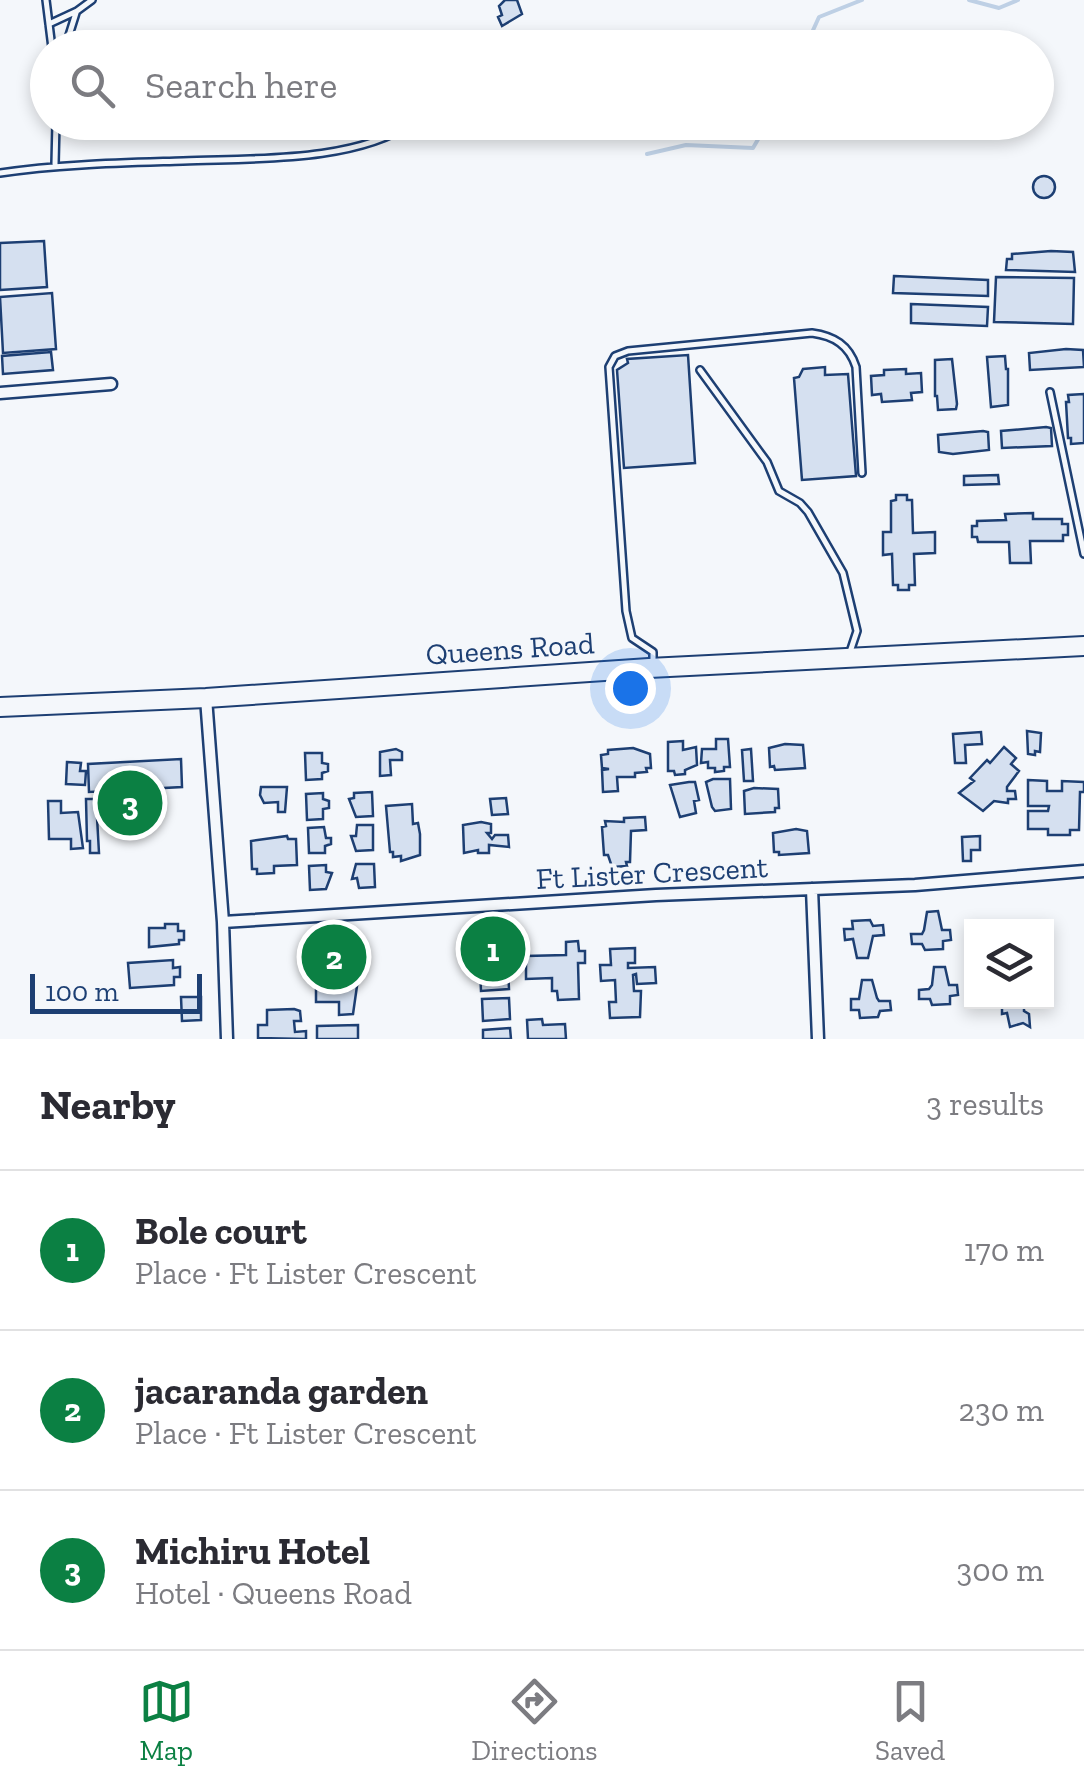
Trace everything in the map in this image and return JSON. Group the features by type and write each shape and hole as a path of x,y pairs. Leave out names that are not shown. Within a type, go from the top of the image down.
{"highway":[{"name":"Queens Road","path":"0,706 206,698 649,668 1084,646"}],"street":[{"path":"0,393 112,384"},
{"path":"206,698 223,922 227,1039"},
{"name":"Ft Lister Crescent","path":"223,922 1084,871"},
{"path":"812,889 818,1039"}],"lane":[{"path":"46,0 50,30"},
{"path":"49,24 77,12 92,0"},
{"path":"71,30 77,12"},
{"path":"56,140 56,165"},
{"path":"0,173 56,165 324,152 380,140"},
{"path":"649,668 656,657 650,648 632,638 622,582 609,367 615,356 628,350 812,333 836,340 852,355 856,367 862,473"},
{"path":"700,370 767,462 778,491 808,512 843,572 857,631 848,658"},
{"path":"1050,392 1084,554"}],"building":[{"path":"505,0 517,0 522,14 502,26 499,6"},
{"path":"1040,176 1048,176 1055,187 1048,198 1040,198 1033,191 1033,183"},
{"path":"44,241 47,287 0,290 0,243"},
{"path":"1073,252 1075,272 1006,270 1012,254"},
{"path":"894,276 988,280 988,296 893,293"},
{"path":"996,277 1074,278 1073,324 994,322"},
{"path":"52,293 56,349 3,353 0,297"},
{"path":"911,304 988,307 987,326 911,323"},
{"path":"1083,350 1084,367 1030,370 1029,353"},
{"path":"51,352 53,370 3,374 2,356"},
{"path":"688,355 695,463 624,468 617,370 628,363 627,359"},
{"path":"1005,356 1008,405 991,407 987,357"},
{"path":"952,359 956,409 938,410 935,360"},
{"path":"825,367 825,375 848,374 856,476 802,480 794,378 803,369"},
{"path":"906,369 906,374 921,373 922,392 911,393 912,400 882,402 881,394 872,395 871,376 884,375 884,370"},
{"path":"1084,394 1084,443 1071,444 1066,402 1068,395"},
{"path":"1051,428 1052,446 1002,448 1001,431"},
{"path":"988,432 989,450 939,452 938,435"},
{"path":"998,475 999,484 964,485 964,476"},
{"path":"896,495 907,495 907,500 912,500 913,533 935,532 935,553 914,554 915,585 909,585 909,590 898,590 898,585 893,585 892,554 883,555 883,532 891,532 891,501 896,500"},
{"path":"1033,513 1033,519 1062,519 1062,524 1068,524 1068,535 1063,535 1063,541 1030,541 1031,563 1010,563 1009,542 978,542 977,537 972,537 972,526 977,526 977,521 1006,520 1005,514"},
{"path":"1027,731 1041,733 1040,752 1035,751 1035,755 1028,754"},
{"path":"981,732 982,744 965,745 966,763 955,763 953,734"},
{"path":"716,739 728,739 730,767 715,772 715,768 708,768 708,762 701,763 702,749 716,749"},
{"path":"683,741 683,750 696,747 697,765 685,770 685,774 675,775 668,771 668,742"},
{"path":"803,745 805,768 770,767 769,748"},
{"path":"1004,747 1016,758 1011,764 1019,771 1007,787 1007,791 1015,791 1016,799 1008,799 1008,803 994,801 983,811 959,793 974,781 970,778 987,760 990,763"},
{"path":"633,748 650,754 651,768 635,773 635,777 617,777 618,791 603,792 602,770 609,769 602,768 601,755 608,754 608,750"},
{"path":"751,749 753,781 744,781 742,750"},
{"path":"380,752 402,752 402,760 390,760 391,775 380,776"},
{"path":"305,753 322,753 322,763 328,764 328,771 322,773 322,779 306,780"},
{"path":"181,759 182,787 89,792 88,764"},
{"path":"67,762 81,763 80,771 86,771 85,785 66,784"},
{"path":"730,779 731,809 715,811 712,807 706,782"},
{"path":"1028,780 1047,781 1047,791 1062,791 1062,781 1084,782 1079,830 1070,830 1070,835 1048,835 1048,829 1028,829 1028,811 1048,811 1049,806 1028,806"},
{"path":"695,782 699,800 694,801 696,813 680,817 670,785"},
{"path":"261,787 287,787 285,812 278,812 278,802 264,803"},
{"path":"778,789 779,808 775,812 745,814 744,791"},
{"path":"99,792 122,796 157,792 158,824 105,826"},
{"path":"372,792 373,816 356,817 349,799 354,798 354,793"},
{"path":"323,793 329,808 323,809 323,819 307,820 306,794"},
{"path":"506,798 508,814 492,815 490,799"},
{"path":"86,799 96,799 99,853 90,853 87,841"},
{"path":"48,801 61,801 61,813 78,812 83,848 71,849 71,839 49,839"},
{"path":"412,804 413,824 418,823 420,834 420,855 401,861 401,856 393,857 390,852 386,806"},
{"path":"645,817 646,830 631,831 630,862 626,862 627,866 612,867 608,855 604,855 605,821"},
{"path":"491,824 491,833 487,833 492,839 495,835 508,835 509,847 489,845 489,853 464,853 463,825"},
{"path":"357,825 373,825 373,850 356,851 351,836 356,836"},
{"path":"324,827 331,844 325,846 325,853 309,853 308,828"},
{"path":"807,831 809,853 774,852 773,833"},
{"path":"287,836 296,839 297,865 274,866 274,873 257,874 257,869 252,869 251,841"},
{"path":"980,836 980,850 971,850 971,861 963,861 962,837"},
{"path":"356,864 374,864 375,887 359,888 357,878 352,879"},
{"path":"326,865 326,872 332,873 326,889 310,890 309,866"},
{"path":"938,911 942,930 950,930 951,940 943,941 943,949 925,950 922,944 912,944 911,934 922,934 927,912"},
{"path":"870,920 873,926 883,925 884,935 873,936 868,958 857,958 853,939 845,940 844,929 853,929 852,921"},
{"path":"165,924 178,924 178,931 184,931 184,940 149,947 149,928 165,928"},
{"path":"506,937 507,959 480,961 479,939"},
{"path":"578,941 579,951 585,951 585,963 578,963 579,999 558,1000 557,991 552,991 552,978 526,979 526,956 566,955 566,942"},
{"path":"635,948 635,963 628,963 628,968 655,967 656,983 637,984 636,974 633,975 634,991 641,991 640,1017 610,1018 609,1002 616,1002 615,980 601,981 600,965 611,965 610,949"},
{"path":"355,949 351,977 337,978 337,964 314,965 314,951"},
{"path":"173,960 173,968 180,967 180,977 174,977 174,985 130,988 128,963"},
{"path":"508,967 509,989 481,991 480,969"},
{"path":"934,967 945,967 949,985 957,985 958,995 950,996 950,1004 932,1005 930,999 919,999 919,990 932,985"},
{"path":"862,980 872,980 877,998 890,1001 891,1010 880,1011 878,1017 860,1018 859,1010 851,1010 851,999 859,999"},
{"path":"357,986 353,1014 339,1015 339,1002 316,1002 316,988"},
{"path":"181,997 201,997 201,1020 182,1021"},
{"path":"509,998 510,1019 483,1021 482,999"},
{"path":"1002,1009 1024,1009 1029,1014 1030,1027 1023,1023 1010,1027 1007,1013 1002,1014"},
{"path":"267,1010 300,1011 301,1021 294,1021 295,1032 306,1031 306,1039 258,1038 258,1025 267,1025"},
{"path":"542,1019 543,1025 565,1024 566,1039 528,1039 527,1020"},
{"path":"358,1025 358,1039 317,1039 317,1026"},
{"path":"510,1028 511,1039 483,1039 483,1030"}],"waterway":[{"path":"813,30 819,17 862,0"},
{"path":"969,0 999,8 1018,0"},
{"path":"647,154 686,145 753,148 758,140"}],"place":[{"name":"Michiru Hotel","path":"130,803"},
{"name":"Bole court","path":"493,949"},
{"name":"jacaranda garden","path":"334,957"}]}
